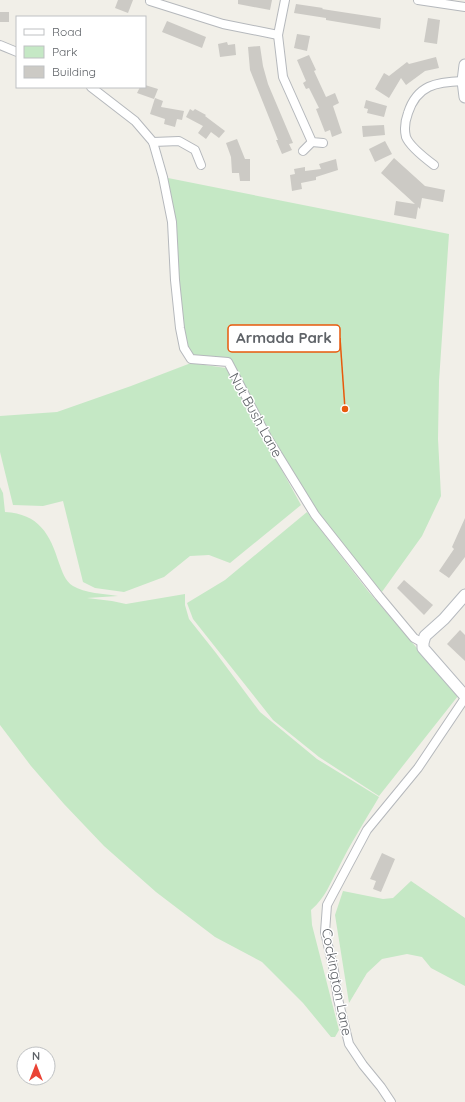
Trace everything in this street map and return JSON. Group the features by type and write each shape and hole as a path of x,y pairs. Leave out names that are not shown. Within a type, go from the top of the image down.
{"street":[{"path":"285,0 278,35 283,77 312,142"},
{"path":"418,0 465,7"},
{"path":"150,1 223,24 278,35"},
{"path":"0,45 16,52"},
{"path":"465,65 463,81 465,97"},
{"path":"434,166 417,151 406,138 404,126 411,104 417,94 424,89 446,82 463,81"},
{"name":"Nut Bush Lane","path":"92,88 135,121 153,142 163,177 172,222 175,280 180,328 184,348 191,358 228,362 267,437 315,515 379,596 414,638 423,643 423,648 465,697"},
{"path":"153,142 179,141 194,150 201,166"},
{"path":"312,142 323,143"},
{"path":"303,151 312,142"},
{"path":"423,643 425,636 444,619 465,595"},
{"name":"Cockington Lane","path":"391,1102 349,1044 338,999 334,971 325,932 327,905 367,830 418,768 465,697"}],"green space":[{"path":"163,177 449,234 439,381 438,439 441,496 422,536 379,596 315,515 228,362 191,359 184,348"},
{"path":"191,363 226,368 301,505 230,563 209,555 190,556 164,577 124,592 95,588 83,582 63,501 43,506 13,505 0,452 0,416 57,412"},
{"path":"0,487 3,493 5,512 27,517 35,521 41,527 52,543 66,579 70,584 89,592 118,596 87,598 126,604 185,594 185,605 189,619 260,712 317,759 379,797 327,891 311,910 312,925 339,1030 335,1037 331,1037 303,1003 262,962 215,937 156,892 104,846 64,804 31,766 0,725"},
{"path":"307,512 368,591 458,696 379,796 319,757 273,720 193,619 187,603 225,580"},
{"path":"411,881 465,918 465,986 431,968 422,957 407,954 382,959 367,973 349,1003 335,915 343,891 383,899 393,898"}],"building":[{"path":"118,0 133,0 128,13 115,8"},
{"path":"238,0 272,0 270,10 238,4"},
{"path":"296,4 381,18 380,29 294,13"},
{"path":"0,12 9,12 9,22 0,22"},
{"path":"428,18 440,20 437,44 424,42"},
{"path":"167,21 206,37 202,48 162,32"},
{"path":"297,34 310,36 307,51 294,48"},
{"path":"227,42 228,45 235,44 236,55 220,57 218,44"},
{"path":"260,46 268,84 293,143 289,144 292,150 282,154 276,140 278,140 250,70 248,47"},
{"path":"309,55 316,70 314,71 326,97 335,93 339,103 333,106 342,133 332,137 330,130 325,132 316,109 319,108 309,88 306,89 303,83 306,81 297,60"},
{"path":"436,57 439,68 425,71 406,85 401,78 389,98 375,89 384,73 389,76 407,62 409,64"},
{"path":"146,85 158,89 154,99 137,93 140,88 146,88"},
{"path":"155,98 163,101 161,107 184,111 182,120 177,119 175,127 164,124 165,119 150,114"},
{"path":"366,100 387,106 384,117 367,113 368,109 364,108"},
{"path":"190,109 193,111 195,109 206,115 205,116 225,131 219,138 211,132 206,139 198,133 203,126 186,117"},
{"path":"384,125 385,135 363,137 362,126"},
{"path":"237,139 245,159 250,159 250,181 240,181 239,173 232,173 231,157 226,143"},
{"path":"385,141 392,154 375,162 369,149"},
{"path":"394,158 425,186 445,190 443,202 422,198 420,209 418,207 416,219 394,215 396,201 415,204 381,173"},
{"path":"336,159 338,170 316,177 316,180 301,183 302,189 292,191 290,175 295,174 294,169 305,167 305,171 321,169 319,164"},
{"path":"465,518 465,557 449,578 439,571 454,549 452,547"},
{"path":"404,580 433,605 424,615 397,588"},
{"path":"460,630 465,635 465,661 447,644"},
{"path":"382,853 395,859 381,892 373,889 376,881 370,879"}],"place":[{"name":"Armada Park","path":"345,409"}]}
